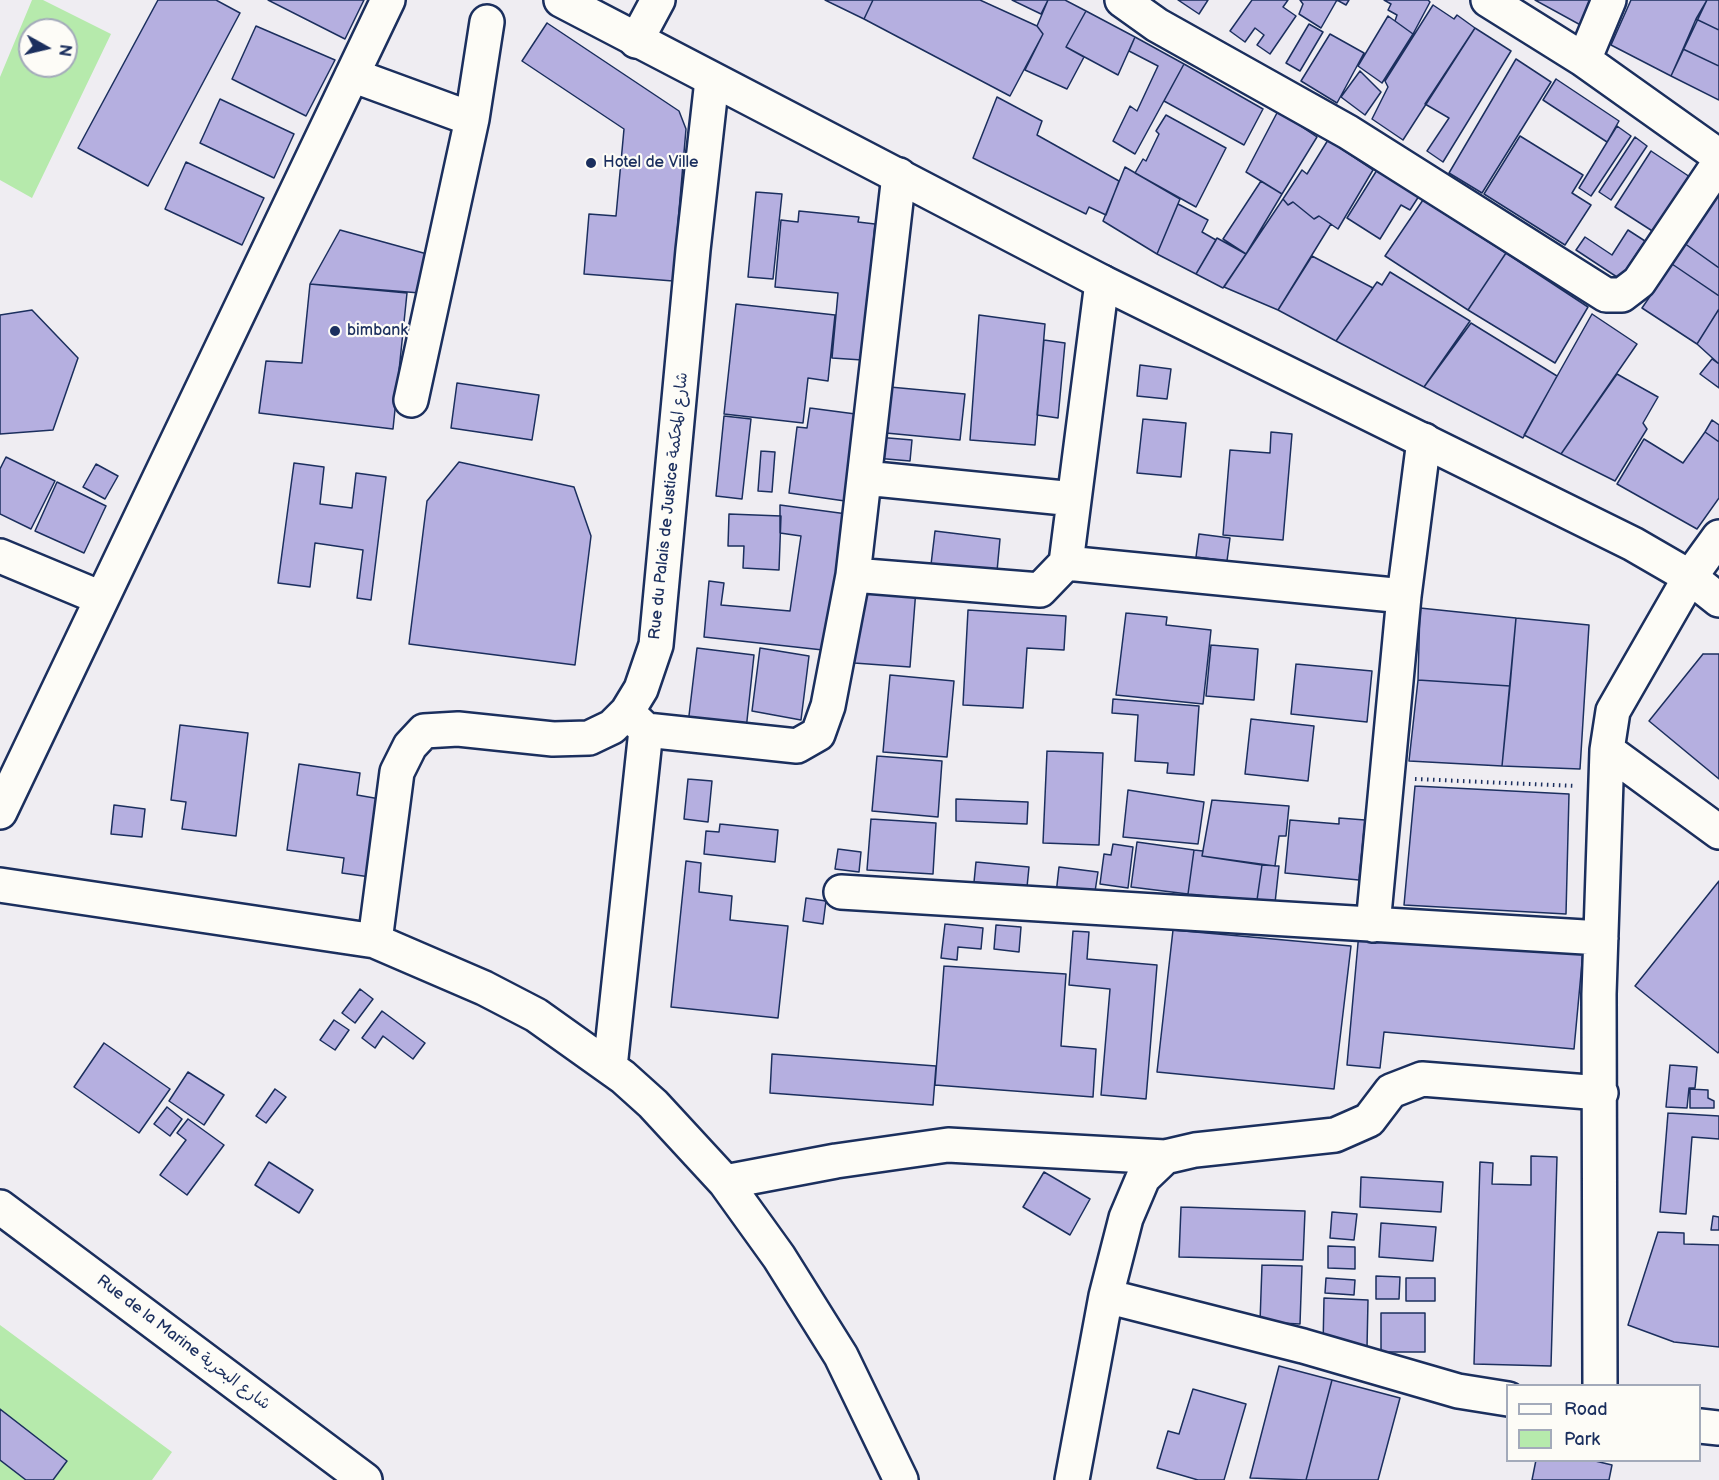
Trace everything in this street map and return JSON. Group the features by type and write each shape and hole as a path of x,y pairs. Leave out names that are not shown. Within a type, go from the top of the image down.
{"main road":[{"path":"0,812 388,0"},
{"path":"561,0 1102,282 1633,544 1690,577 1719,600"},
{"path":"636,41 658,0"},
{"path":"1122,0 1157,25 1348,132 1606,295 1622,295 1639,282 1719,163"},
{"path":"1488,0 1584,60 1719,156"},
{"path":"1584,60 1609,0"},
{"path":"411,400 472,119 487,22"},
{"path":"352,75 472,119"},
{"name":"Rue du Palais de Justice شارع المحكمة","path":"375,941 397,772 410,746 424,731 458,729 553,739 590,738 612,727 637,721 641,689 656,645 693,250 712,80"},
{"path":"610,1067 637,721 797,746 818,734 828,706 853,575 899,175"},
{"path":"853,575 1040,590 1066,563 1102,282"},
{"path":"1373,925 1404,596 1424,440"},
{"path":"865,478 1074,499"},
{"path":"1599,1384 1601,938 1607,750 1613,711 1690,577 1719,537"},
{"path":"0,555 101,598"},
{"path":"1066,563 1404,596"},
{"path":"1607,750 1719,832"},
{"path":"0,885 375,941 484,988 536,1015 610,1067 653,1104 725,1182 779,1257 841,1356 901,1480"},
{"path":"841,892 1601,938"},
{"path":"725,1182 836,1161 948,1145 1165,1157 1195,1150 1335,1135 1369,1120 1391,1091 1422,1079 1601,1093"},
{"path":"1072,1480 1106,1296 1134,1197 1143,1178 1165,1157"},
{"name":"Rue de la Marine شارع البحرية","path":"0,1207 354,1477"},
{"path":"1106,1296 1303,1346 1458,1391 1506,1399"},
{"path":"1701,1426 1719,1428"}],"path":[{"path":"1387,777 1606,788"}],"green space":[{"path":"32,0 43,0 111,34 32,198 0,180 0,77 18,34 18,78 78,78 78,18 25,18"},
{"path":"0,1325 172,1452 152,1480 0,1480"}],"building":[{"path":"158,0 216,0 240,13 148,186 78,148"},
{"path":"268,0 364,0 345,39"},
{"path":"825,0 873,0 864,19"},
{"path":"873,0 980,0 1037,26 1043,34 1010,96 864,19"},
{"path":"1012,0 1048,0 1041,14"},
{"path":"1048,0 1065,0 1086,11 1066,47 1084,57 1067,89 1025,70 1043,34 1037,26"},
{"path":"1178,0 1208,0 1199,14"},
{"path":"1252,0 1288,0 1283,7 1296,16 1270,54 1257,45 1264,35 1255,28 1245,42 1230,31"},
{"path":"1300,0 1337,0 1321,28 1299,14 1303,4"},
{"path":"1337,0 1349,0 1346,5"},
{"path":"1384,0 1428,0 1430,2 1413,34 1395,21 1397,15 1388,10 1391,4"},
{"path":"1535,0 1601,0 1586,28"},
{"path":"1631,0 1707,0 1671,76 1611,45"},
{"path":"1707,0 1719,0 1719,30 1696,19"},
{"path":"1433,5 1454,19 1457,15 1475,28 1403,140 1372,119 1388,87 1385,81"},
{"path":"1086,11 1135,37 1118,75 1066,47"},
{"path":"1388,16 1413,34 1382,83 1358,66"},
{"path":"1696,19 1719,30 1719,66 1683,49"},
{"path":"547,23 679,111 686,129 673,281 584,274 589,214 616,216 624,129 522,61"},
{"path":"1309,24 1323,32 1300,71 1286,63"},
{"path":"256,26 335,60 306,116 232,79"},
{"path":"1475,28 1511,51 1443,162 1427,151 1449,118 1425,104"},
{"path":"1330,34 1364,53 1337,103 1301,81"},
{"path":"1135,37 1184,64 1135,154 1113,141 1130,106 1137,111 1158,66 1129,51"},
{"path":"1683,49 1719,66 1719,100 1671,76"},
{"path":"1516,59 1551,82 1482,193 1449,173"},
{"path":"1184,64 1263,109 1244,145 1164,101"},
{"path":"1360,71 1381,92 1365,115 1341,97"},
{"path":"1556,79 1619,121 1607,142 1543,100"},
{"path":"997,97 1042,121 1037,135 1119,181 1106,215 1089,207 1086,214 973,158"},
{"path":"220,99 294,134 274,178 200,143"},
{"path":"1278,111 1317,137 1282,194 1246,172"},
{"path":"1166,115 1226,148 1196,207 1135,173 1143,159 1146,161 1159,134 1156,131"},
{"path":"1617,126 1631,136 1591,196 1579,188"},
{"path":"1520,136 1583,175 1572,193 1591,205 1565,245 1484,194"},
{"path":"1635,137 1647,146 1611,200 1599,192"},
{"path":"1328,140 1373,170 1338,229 1319,216 1314,219 1293,202 1288,205 1283,199 1302,170 1307,174"},
{"path":"1651,151 1693,179 1657,234 1615,207"},
{"path":"186,162 264,198 242,245 165,209"},
{"path":"1125,167 1180,199 1157,254 1103,221"},
{"path":"1377,170 1419,196 1410,210 1401,205 1380,239 1347,218"},
{"path":"1261,181 1282,194 1246,254 1223,239"},
{"path":"1719,188 1719,268 1684,243"},
{"path":"756,192 782,194 773,279 748,277"},
{"path":"1283,199 1288,205 1293,202 1314,219 1319,216 1331,224 1278,310 1224,287"},
{"path":"1423,200 1506,253 1468,310 1385,256"},
{"path":"1178,204 1208,220 1202,232 1216,240 1196,274 1157,254"},
{"path":"799,211 859,217 858,222 875,224 862,360 832,358 838,293 775,287 781,220 798,222"},
{"path":"340,230 427,254 420,293 310,284"},
{"path":"1628,230 1645,241 1620,279 1576,250 1585,237 1612,255"},
{"path":"1217,238 1246,254 1223,288 1196,274"},
{"path":"1684,243 1719,268 1719,296 1672,264"},
{"path":"1506,253 1588,307 1555,363 1468,310"},
{"path":"1312,256 1373,288 1336,341 1278,310"},
{"path":"1672,264 1719,296 1719,309 1697,344 1642,308"},
{"path":"1390,272 1470,321 1424,387 1336,341 1377,282 1382,285"},
{"path":"310,284 407,293 393,429 259,413 266,361 302,363"},
{"path":"736,304 835,315 828,381 808,378 803,423 724,414"},
{"path":"1719,309 1719,364 1697,344"},
{"path":"32,310 78,358 53,430 0,434 0,315"},
{"path":"1592,314 1637,344 1561,454 1524,435"},
{"path":"979,315 1045,324 1035,445 970,440"},
{"path":"1471,323 1557,376 1523,438 1424,387"},
{"path":"1044,340 1065,343 1058,418 1037,415"},
{"path":"1712,359 1719,364 1719,388 1700,374"},
{"path":"1140,365 1171,369 1167,399 1137,396"},
{"path":"1617,374 1658,397 1643,423 1647,429 1615,481 1561,454"},
{"path":"457,383 539,395 532,440 451,428"},
{"path":"890,387 965,394 960,440 886,433"},
{"path":"810,408 863,415 852,502 789,493 797,427 807,428"},
{"path":"724,416 751,419 742,499 716,496"},
{"path":"1143,419 1186,423 1181,477 1137,473"},
{"path":"1712,420 1719,425 1719,442 1705,432"},
{"path":"1271,432 1292,434 1283,540 1223,535 1230,450 1270,453"},
{"path":"1705,432 1719,442 1719,498 1697,529 1617,484 1644,439 1683,463"},
{"path":"877,437 912,440 910,461 875,458"},
{"path":"761,451 775,452 772,492 758,491"},
{"path":"6,457 55,481 31,529 0,514 0,469"},
{"path":"459,462 574,487 591,536 575,665 409,644 427,501"},
{"path":"294,463 324,467 320,504 352,508 356,473 386,477 371,600 357,598 363,550 315,543 310,587 278,583"},
{"path":"96,464 118,476 105,499 83,487"},
{"path":"57,482 106,506 84,553 35,531"},
{"path":"780,505 847,514 832,651 704,637 709,581 724,583 721,605 790,611 801,536 780,533"},
{"path":"729,514 781,516 779,570 743,568 744,546 728,546"},
{"path":"935,531 1000,539 996,582 930,573"},
{"path":"1199,534 1230,538 1227,561 1196,557"},
{"path":"860,585 916,589 910,667 854,663"},
{"path":"1420,608 1516,618 1510,686 1418,680"},
{"path":"968,610 1066,616 1064,650 1027,648 1023,708 963,705"},
{"path":"1126,613 1167,617 1166,625 1211,630 1203,704 1116,695"},
{"path":"1516,618 1589,625 1580,769 1502,766"},
{"path":"1211,645 1258,649 1254,700 1206,696"},
{"path":"697,648 754,655 746,730 688,724"},
{"path":"760,648 809,656 801,720 752,711"},
{"path":"1703,654 1719,654 1719,779 1649,721"},
{"path":"1296,664 1372,671 1367,722 1291,714"},
{"path":"890,675 954,681 947,757 883,752"},
{"path":"1418,680 1510,686 1502,766 1409,761"},
{"path":"1113,699 1199,706 1194,775 1167,773 1168,763 1135,761 1138,715 1112,713"},
{"path":"1251,719 1314,726 1308,781 1245,774"},
{"path":"180,725 248,733 236,836 182,829 186,802 171,800"},
{"path":"1047,751 1103,753 1099,845 1043,843"},
{"path":"877,756 942,761 938,817 872,811"},
{"path":"299,764 360,773 357,795 380,799 370,877 342,873 344,858 287,850"},
{"path":"688,779 712,781 708,822 684,819"},
{"path":"1415,786 1569,794 1566,914 1404,905"},
{"path":"1128,790 1204,802 1198,844 1123,837"},
{"path":"956,799 1028,802 1027,824 956,821"},
{"path":"1212,800 1289,806 1286,836 1279,836 1275,866 1202,856"},
{"path":"114,805 145,809 142,837 111,834"},
{"path":"1339,818 1365,820 1359,880 1285,873 1290,820 1339,824"},
{"path":"871,819 936,823 933,874 867,870"},
{"path":"720,824 778,830 775,862 704,854 706,831 719,832"},
{"path":"1137,842 1194,850 1188,894 1131,887"},
{"path":"1113,844 1133,847 1128,888 1100,884 1104,854 1111,855"},
{"path":"838,849 861,852 859,872 835,869"},
{"path":"1194,850 1203,851 1202,856 1262,865 1257,900 1188,894"},
{"path":"686,861 701,863 699,892 732,896 730,920 788,926 778,1018 671,1007"},
{"path":"976,862 1029,867 1027,887 974,882"},
{"path":"1262,865 1279,866 1275,903 1257,900"},
{"path":"1059,867 1098,872 1094,898 1056,894"},
{"path":"1719,881 1719,1051 1718,1053 1635,986"},
{"path":"806,898 826,901 823,924 803,921"},
{"path":"945,924 983,928 981,949 958,947 957,960 941,958"},
{"path":"996,925 1021,927 1019,952 994,949"},
{"path":"1173,930 1351,946 1334,1089 1157,1072"},
{"path":"1073,931 1089,932 1087,959 1157,965 1146,1099 1101,1095 1110,989 1069,985"},
{"path":"1359,932 1583,952 1574,1049 1384,1032 1380,1068 1347,1065"},
{"path":"944,966 1066,974 1061,1046 1096,1049 1093,1097 935,1085"},
{"path":"360,989 373,999 355,1023 342,1013"},
{"path":"382,1011 425,1043 413,1059 383,1036 375,1048 362,1038"},
{"path":"334,1020 349,1030 335,1050 320,1040"},
{"path":"104,1043 170,1089 139,1133 74,1087"},
{"path":"772,1054 936,1066 933,1105 770,1093"},
{"path":"1670,1065 1697,1067 1695,1088 1689,1088 1687,1108 1666,1107"},
{"path":"188,1072 224,1095 204,1125 169,1101"},
{"path":"275,1089 286,1097 266,1123 256,1116"},
{"path":"1690,1089 1708,1090 1708,1098 1714,1101 1714,1108 1690,1108"},
{"path":"167,1107 182,1119 170,1136 154,1124"},
{"path":"1668,1113 1719,1116 1719,1139 1692,1137 1686,1214 1660,1212"},
{"path":"188,1119 224,1145 187,1195 160,1175 186,1140 177,1133"},
{"path":"1531,1156 1557,1157 1551,1366 1474,1364 1480,1162 1493,1163 1492,1184 1531,1185"},
{"path":"269,1162 313,1190 299,1213 255,1185"},
{"path":"1044,1172 1090,1199 1070,1235 1023,1207"},
{"path":"1361,1177 1443,1182 1441,1212 1360,1207"},
{"path":"1181,1207 1305,1211 1303,1260 1179,1257"},
{"path":"1332,1212 1357,1214 1354,1240 1330,1238"},
{"path":"1713,1216 1719,1217 1719,1230 1711,1230"},
{"path":"1381,1223 1436,1227 1433,1261 1379,1257"},
{"path":"1658,1232 1684,1233 1684,1244 1719,1245 1719,1347 1674,1342 1628,1325"},
{"path":"1328,1246 1355,1247 1355,1269 1328,1268"},
{"path":"1262,1265 1302,1266 1300,1324 1260,1322"},
{"path":"1376,1276 1400,1277 1399,1299 1376,1299"},
{"path":"1326,1278 1355,1280 1354,1295 1325,1293"},
{"path":"1406,1278 1435,1278 1435,1301 1406,1301"},
{"path":"1324,1298 1368,1300 1367,1348 1323,1347"},
{"path":"1381,1313 1425,1313 1425,1352 1381,1352"},
{"path":"1279,1366 1332,1380 1306,1480 1250,1478"},
{"path":"1332,1380 1400,1398 1378,1480 1306,1480"},
{"path":"1193,1389 1246,1404 1224,1480 1198,1480 1157,1468 1168,1431 1179,1434"},
{"path":"0,1409 67,1461 53,1480 26,1480 0,1460"},
{"path":"1536,1462 1599,1462 1612,1465 1609,1480 1532,1480"}],"place":[{"name":"Hotel de Ville","path":"591,163"},
{"name":"bimbank","path":"335,331"}]}
